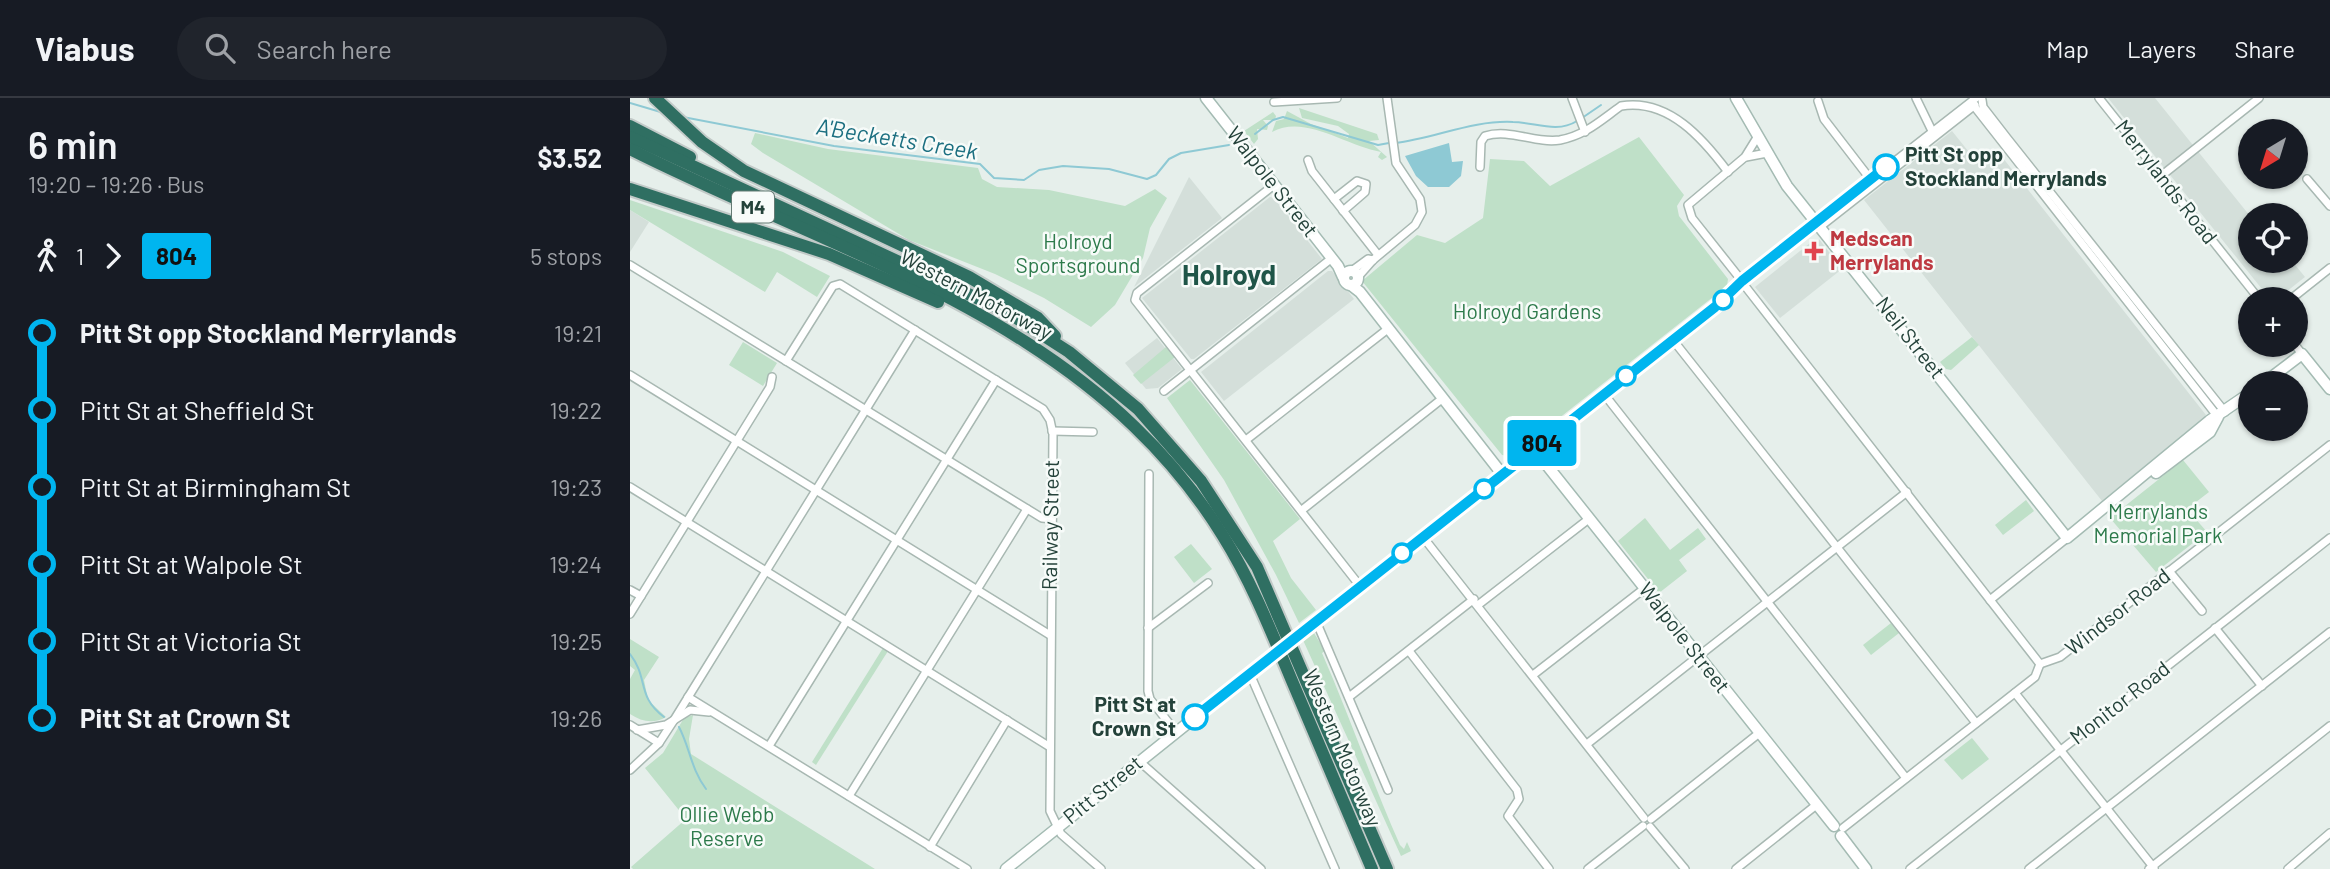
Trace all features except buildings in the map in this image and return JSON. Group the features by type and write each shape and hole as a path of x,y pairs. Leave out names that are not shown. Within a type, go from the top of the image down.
{"highway":[{"path":"655,98 702,142 744,171 989,288 1038,318 1069,352"},
{"name":"Western Motorway","path":"630,126 636,143 968,308 1036,346 1099,393 1150,440 1198,498 1228,544 1258,600 1373,869"},
{"name":"Western Motorway","path":"636,143 767,199 982,299 1069,352 1122,394 1173,446 1216,501 1244,543 1280,616 1387,869"},
{"path":"630,189 829,254 955,310 968,308"}],"main road":[{"name":"Walpole Street","path":"1206,98 1349,275 1502,474"},
{"name":"Neil Street","path":"1736,98 1787,186 2067,538"},
{"name":"Pitt Street","path":"1006,869 1819,224"},
{"path":"2280,371 2298,357"},
{"path":"2304,357 2330,389"},
{"path":"2067,538 2238,402"},
{"name":"Walpole Street","path":"1534,449 1815,806 1839,830 1866,869"}],"street":[{"path":"1274,102 1337,98"},
{"path":"1164,391 1190,370 1349,275 1415,225 1422,212 1420,199 1399,170 1394,154 1387,98"},
{"path":"1572,98 1583,128"},
{"path":"1480,167 1481,142 1485,136 1500,133 1558,140 1627,103 1656,98"},
{"path":"1916,98 1933,134"},
{"name":"Merrylands Road","path":"2099,98 2249,287"},
{"path":"2161,176 2259,98"},
{"path":"1818,101 1824,119 1871,180"},
{"path":"1979,101 2222,415"},
{"name":"Pitt Street","path":"1819,224 1871,180 1979,101"},
{"path":"1676,107 1728,172"},
{"name":"Pitt Street","path":"1819,224 1933,134"},
{"path":"1758,136 1745,158 1691,200 1688,208 1692,218 2040,664"},
{"path":"1745,158 1767,153"},
{"path":"1308,160 1312,171 1376,257"},
{"path":"2308,180 2330,206"},
{"path":"1334,199 1357,181 1366,184 1365,192 1343,211"},
{"path":"1274,185 1135,297 1360,586"},
{"path":"630,265 1027,509 1042,518 1052,519"},
{"path":"2306,287 2330,268"},
{"name":"Railway Street","path":"786,361 833,286 842,285 1043,410 1050,420 1050,811 1056,827"},
{"path":"1246,440 1388,328"},
{"path":"630,770 659,743 674,720 915,330"},
{"path":"1673,340 1976,723"},
{"path":"630,375 1050,635"},
{"path":"630,614 770,387 772,377"},
{"path":"769,746 996,380"},
{"path":"1604,394 1906,778"},
{"path":"1302,510 1443,398"},
{"path":"1052,431 1093,432"},
{"name":"Windsor Road","path":"1839,830 2015,693 2037,674 2040,664 2060,657 2330,445"},
{"path":"1149,474 1148,696 1176,732"},
{"path":"630,487 1050,747"},
{"path":"1587,744 1907,492"},
{"path":"849,796 1027,509"},
{"path":"1349,697 1590,518"},
{"path":"1423,537 1685,869"},
{"path":"1990,600 2067,538"},
{"name":"Monitor Road","path":"1910,869 2330,538"},
{"path":"2169,571 2202,611"},
{"path":"1148,628 1208,583"},
{"path":"1533,675 1645,588"},
{"path":"630,590 641,596"},
{"path":"1316,621 1388,790"},
{"path":"2215,628 2262,686"},
{"path":"2029,869 2330,632"},
{"path":"1409,651 1517,790 1519,799 1508,814 1549,869"},
{"path":"1250,674 1335,869"},
{"path":"2015,693 2152,868 2330,726"},
{"path":"688,697 967,869"},
{"path":"634,727 659,727 691,710 714,713"},
{"path":"930,846 1007,720"},
{"path":"634,727 659,743"},
{"path":"1588,869 1758,734"},
{"path":"1139,761 1261,869"},
{"path":"1736,869 1815,806"},
{"path":"1056,827 1101,869"},
{"path":"2288,869 2330,833"}],"shaded area":[{"path":"2108,98 2155,98 2240,203 2238,259"},
{"path":"1952,131 1977,162 1995,148 2206,415 2102,501 1864,200"},
{"path":"1189,177 1222,218 1134,287"},
{"path":"1270,197 1274,198 1322,259 1191,359 1142,298"},
{"path":"630,210 649,222 630,252"},
{"path":"1815,239 1819,239 1842,269 1780,318 1755,287"},
{"path":"1328,271 1332,271 1354,299 1224,401 1201,372"},
{"path":"2249,273 2302,273 2305,277 2292,287 2260,287"},
{"path":"1157,338 1182,369 1158,388 1146,389 1125,363"}],"green space":[{"path":"1299,108 1377,134 1379,140 1369,141 1387,157 1382,160 1378,157 1381,152 1312,129 1285,127 1272,132 1276,121 1284,119 1287,111 1311,124 1348,138 1349,134 1338,126 1302,118"},
{"path":"1273,112 1275,120 1263,120 1268,126 1267,130 1257,129 1258,139 1254,144 1244,131"},
{"name":"Holroyd Sportsground","path":"755,133 828,149 978,168 982,179 997,187 1049,190 1125,206 1155,189 1167,198 1150,228 1143,258 1115,305 1091,327 1044,298 995,274 909,240 763,153 751,144"},
{"name":"Holroyd Gardens","path":"1639,137 1684,195 1677,206 1679,216 1728,279 1727,286 1511,456 1502,455 1362,281 1417,235 1445,243 1483,218 1490,159 1524,161 1550,186"},
{"path":"630,200 783,252 830,276 817,297 777,272 765,292 630,210"},
{"path":"1972,337 1979,345 1951,370 1946,369 1940,362"},
{"path":"743,342 777,363 763,386 729,365"},
{"path":"1166,347 1175,357 1141,384 1133,375"},
{"path":"1190,380 1300,519 1273,541 1291,578 1316,610 1299,623 1224,480 1167,398"},
{"name":"Merrylands Memorial Park","path":"2183,460 2209,492 2187,509 2207,532 2156,572 2110,518"},
{"path":"2026,500 2034,511 2003,535 1995,525"},
{"path":"1645,518 1670,550 1698,528 1706,539 1679,560 1687,571 1659,593 1618,541"},
{"path":"1191,544 1212,569 1194,583 1174,557"},
{"path":"1891,623 1899,633 1871,655 1863,645"},
{"path":"1314,633 1325,651 1322,653 1400,845 1404,849 1407,842 1411,851 1401,856 1303,640"},
{"path":"630,639 659,657 644,680 648,700 666,717 657,721 639,719 630,714 630,679 635,670 630,666"},
{"path":"883,648 888,651 816,765 812,762"},
{"name":"Ollie Webb Reserve","path":"693,715 689,739 691,754 875,869 633,869 631,867 686,819 645,768 663,753 684,718"},
{"path":"1972,738 1989,759 1962,780 1944,760"}],"water":[{"path":"1449,143 1452,162 1463,161 1461,176 1449,187 1428,187 1416,176 1405,156"}],"waterway":[{"name":"A'Becketts Creek","path":"630,103 664,113"},
{"name":"A'Becketts Creek","path":"1582,118 1601,105"},
{"name":"A'Becketts Creek","path":"683,117 834,146 980,164 994,178 1024,180 1039,170 1063,166 1109,169 1147,179 1156,175 1169,159 1181,153 1229,145"},
{"name":"A'Becketts Creek","path":"1255,134 1273,120 1283,117 1378,145 1389,143"},
{"name":"A'Becketts Creek","path":"1395,143 1498,122 1561,127 1577,121"},
{"path":"630,654 650,702 664,717"},
{"path":"679,727 697,774 706,789"}],"bus line":[{"name":"804","path":"1195,717 1715,307 1742,281 1886,167"}],"place":[{"name":"Pitt St opp Stockland Merrylands","path":"1886,167"},
{"name":"Medscan Merrylands","path":"1814,251"},
{"name":"Pitt St at Crown St","path":"1195,717"}],"district":[{"name":"Holroyd","path":"1229,275"}]}
